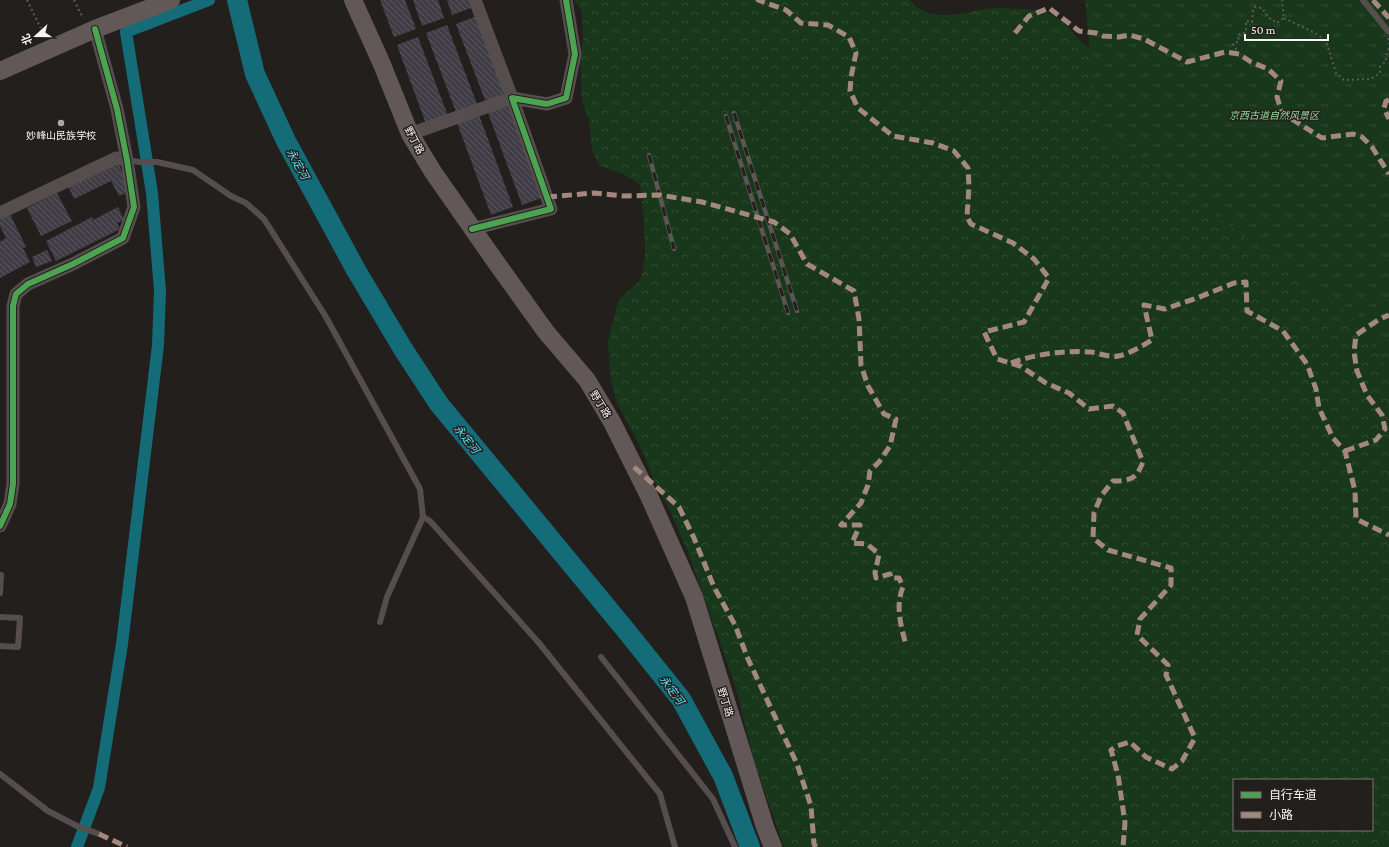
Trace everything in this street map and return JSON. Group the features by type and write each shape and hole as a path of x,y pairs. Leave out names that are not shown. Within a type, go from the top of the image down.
{"main road":[{"path":"0,71 92,31 171,0"},
{"name":"野丁路","path":"353,0 381,62 410,134 433,172 472,229 546,332 587,380 612,422 650,496 694,597 765,827 773,847"}],"street":[{"path":"472,229 551,209 512,98 475,0"},
{"path":"410,134 512,98 547,104 566,98 575,54 566,0"},
{"path":"0,526 10,504 13,484 13,306 16,294 28,284 73,264 123,238 134,207 133,161 92,31"},
{"path":"0,213 116,158 133,161"}],"lane":[{"path":"1363,0 1388,31"},
{"path":"133,161 157,162 193,170 231,196 246,203 264,219 326,317 420,489 422,517 387,597 380,622"},
{"path":"422,517 430,522 539,643 660,794 675,847"},
{"path":"0,575 0,593"},
{"path":"0,617 20,618 18,647 0,646"},
{"path":"601,657 713,799 735,847"},
{"path":"0,774 48,811 77,826 99,834"}],"path":[{"path":"27,0 51,49"},
{"path":"74,0 92,31"},
{"path":"1282,0 1284,18"},
{"path":"1239,54 1233,44 1239,41 1238,35 1246,32 1246,21 1252,22 1253,10 1255,7 1262,8 1269,18 1277,23 1284,18"},
{"path":"1284,18 1319,35 1327,44 1336,73 1344,80 1371,79 1380,73 1380,67 1385,62 1389,47"}],"green space":[{"path":"574,0 910,0 920,9 931,14 954,14 990,8 1026,9 1048,13 1064,23 1078,39 1087,46 1108,52 1389,73 1389,847 784,847 755,764 735,685 687,550 671,513 656,485 641,448 616,401 610,374 608,341 619,299 641,279 645,256 644,221 640,184 623,174 600,166 592,150 589,120 582,101 580,57 583,42 582,12"},
{"name":"京西古道自然风景区","path":"1085,0 1389,0 1389,371 1351,315 1098,129"}],"building":[{"path":"380,0 405,0 416,29 394,37"},
{"path":"413,0 438,0 444,18 422,26"},
{"path":"447,0 472,0 474,7 452,15"},
{"path":"477,16 507,95 486,103 456,24"},
{"path":"447,25 477,104 456,112 426,33"},
{"path":"418,37 448,116 426,124 397,45"},
{"path":"509,102 544,197 522,205 487,110"},
{"path":"478,112 513,207 491,215 456,120"},
{"path":"118,163 131,191 119,196 111,181 74,199 68,186"},
{"path":"57,193 72,221 41,236 27,208"},
{"path":"118,207 124,220 117,223 120,229 56,261 46,241 92,217 93,220"},
{"path":"10,214 26,247 23,248 30,262 0,278 0,242 6,238 0,226 0,219"},
{"path":"47,250 52,261 36,267 32,257"}],"waterway":[{"path":"77,847 99,788 122,644 158,345 160,291 152,193 126,32 209,0"},
{"name":"永定河","path":"237,0 255,74 286,141 356,270 403,349 439,404 681,699 723,776 750,847"}],"railway":[{"path":"734,113 797,311"},
{"path":"726,116 788,313"},
{"path":"649,155 674,249"}],"marked path":[{"path":"761,0 758,0 786,10 801,23 828,25 849,37 856,53 850,91 858,108 893,136 933,143 954,151 968,168 969,186 967,217 971,224 1013,243 1034,259 1049,278 1024,322 984,332 997,359 1020,366 1046,383 1069,393 1089,409 1113,406 1123,413 1143,462 1138,472 1132,478 1113,481 1101,496 1094,513 1093,538 1108,550 1171,568 1171,585 1140,619 1137,635 1168,665 1166,675 1195,738 1182,761 1172,769 1146,757 1130,742 1117,746 1111,750 1118,775 1125,823 1123,847"},
{"path":"1373,0 1389,18"},
{"path":"1015,33 1029,16 1049,8 1079,31 1096,33 1103,36 1119,37 1129,35 1144,39 1187,62 1225,52 1239,54 1251,62 1268,69 1281,81 1277,97 1282,113 1322,138 1353,134 1362,137 1372,147 1389,174"},
{"path":"1389,100 1386,101 1384,108 1389,119"},
{"path":"547,197 594,193 624,196 660,195 702,202 774,222 790,234 807,264 854,291 859,319 861,365 868,386 884,414 896,419 890,446 879,462 870,471 868,485 861,503 841,525 860,525 852,543 867,544 879,554 875,573 876,578 890,574 891,578 899,578 903,587 899,601 899,609 902,631 906,645"},
{"path":"1011,363 1040,355 1060,352 1091,352 1108,356 1126,354 1152,340 1144,305 1165,309 1234,283 1246,282 1247,311 1283,331 1307,364 1316,389 1319,408 1333,438 1345,451 1355,491 1356,519 1389,535"},
{"path":"1345,451 1376,440 1385,429 1382,415 1367,395 1357,371 1354,352 1356,335 1378,320 1389,315"},
{"path":"634,467 679,507 694,538 714,587 735,625 748,659 797,764 811,806 814,844 816,847"},
{"path":"99,834 127,847"}],"cycle path":[{"path":"472,229 551,209 512,98 547,104 566,98 575,54 566,0"},
{"path":"0,526 10,504 13,484 13,306 16,294 28,284 73,264 123,238 134,207 117,109 95,29"}],"place":[{"name":"妙峰山民族学校","path":"61,123"}]}
